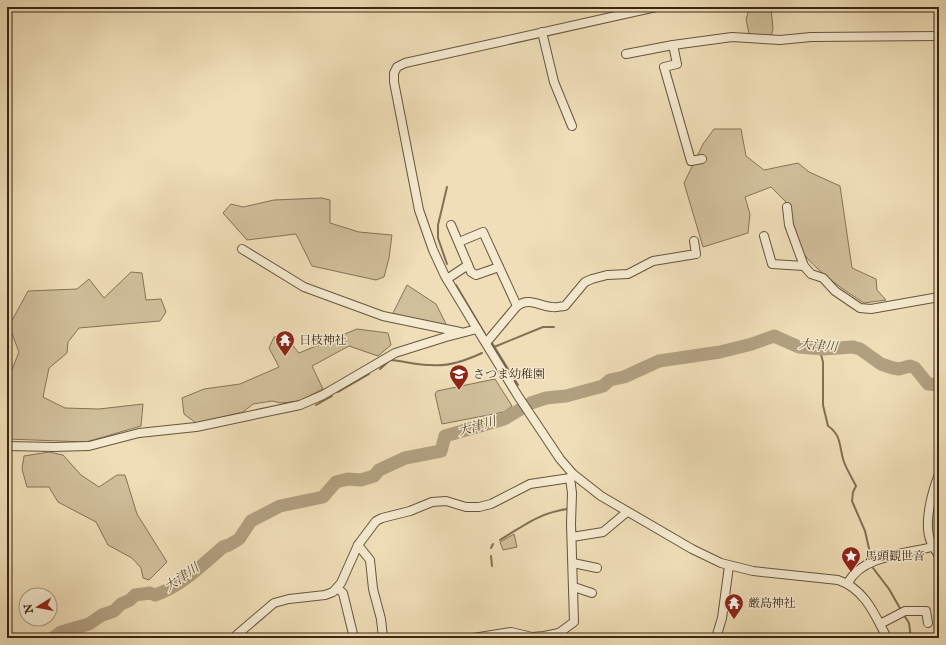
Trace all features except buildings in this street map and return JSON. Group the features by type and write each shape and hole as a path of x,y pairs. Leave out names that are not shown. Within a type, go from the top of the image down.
{"street":[{"path":"656,7 405,63 397,67 394,73 394,82 419,210 433,250 447,279 518,396 572,476 627,512 692,549 729,566 838,580 848,583 866,599 887,638"},
{"path":"542,32 554,82 572,126"},
{"path":"626,54 673,45 732,37 780,40 811,37 939,36"},
{"path":"673,45 677,64 664,67 691,161 702,159"},
{"path":"787,208 789,225 804,266 811,274 822,278 835,291 860,308 871,309 939,297"},
{"path":"451,225 471,272 476,275 499,267"},
{"path":"459,242 483,232 517,306"},
{"path":"764,236 772,264 804,266"},
{"path":"486,343 522,302 530,301 554,307 565,306 585,282 592,279 607,275 628,274 653,261 696,254 694,241"},
{"path":"242,249 304,287 383,316 465,333"},
{"path":"447,279 468,265"},
{"path":"7,446 89,446 139,433 196,427 300,404 323,395 395,353 446,336 465,333 477,329"},
{"path":"939,474 931,499 929,522 931,542 936,546 939,556"},
{"path":"473,638 510,632 532,637 544,636 559,633 577,624 572,537 572,476"},
{"path":"233,638 274,604 302,596 325,595 337,588 358,545 376,521 382,518 446,501 466,507 479,507 491,504 530,484 572,476"},
{"path":"572,537 603,532 627,512"},
{"path":"358,545 370,560 373,589 381,619 383,638"},
{"path":"848,583 853,574 872,562 936,546"},
{"path":"573,563 597,568"},
{"path":"716,638 722,618 729,566"},
{"path":"574,587 592,593"},
{"path":"337,588 343,593 354,638"},
{"path":"880,624 902,613 926,610 928,623"}],"shaded area":[{"path":"750,7 771,7 773,29 771,36 749,34 746,19"},
{"path":"714,129 741,129 746,156 764,170 798,163 809,172 840,186 852,268 876,279 877,290 886,300 864,303 813,265 800,247 790,206 771,187 745,197 750,214 748,233 703,247 684,183 703,144"},
{"path":"322,198 330,200 330,223 359,232 392,235 389,258 384,277 376,280 312,266 296,234 247,240 223,213 231,204 243,207 274,200"},
{"path":"131,272 142,273 146,300 161,299 166,312 160,321 79,328 68,342 67,353 49,368 43,397 65,408 99,409 143,404 141,426 86,442 7,439 7,382 19,352 9,326 28,291 77,289 89,279 104,298"},
{"path":"407,285 436,304 448,328 391,317"},
{"path":"357,329 388,333 391,345 378,356 349,346 312,366 323,389 299,401 281,403 272,401 253,404 243,412 196,423 184,414 182,398 204,389 240,384 279,367 269,348 274,337 285,336 299,353"},
{"path":"495,379 512,406 504,412 442,424 435,394 437,391"},
{"path":"49,452 63,455 81,475 99,487 117,475 125,475 137,514 167,562 149,580 143,578 141,568 132,558 108,545 96,522 58,502 49,487 27,487 22,469 24,456"},
{"path":"514,534 517,547 503,550 500,542"}],"waterway":[{"path":"447,187 438,225 438,238 447,264"},
{"path":"456,285 485,334"},
{"path":"494,347 543,327 554,327"},
{"name":"大津川","path":"53,638 61,632 89,624 102,615 114,611 121,604 130,600 135,595 150,593 155,595 183,581 223,547 239,539 251,521 280,506 323,497 336,482 348,479 361,480 374,476 379,470 405,458 441,451 445,436 504,419 531,403 546,398 566,396 603,386 610,380 624,377 659,361 720,352 752,344 774,336 799,347 823,349 853,347 860,349 881,364 899,369 910,366 915,368 928,384 939,385"},
{"path":"492,343 518,385"},
{"path":"819,347 823,362 823,405 828,426 836,433 842,457 856,486 853,492 852,501 865,531 870,553"},
{"path":"380,369 390,360 444,365 464,360 482,353"},
{"path":"338,392 369,374"},
{"path":"316,405 332,396"},
{"path":"500,540 540,517 567,509"},
{"path":"491,548 493,544"},
{"path":"491,556 492,566"},
{"path":"873,568 889,589 901,610"},
{"path":"904,615 909,623 911,638"}],"place":[{"name":"日枝神社","path":"285,357"},
{"name":"さつま幼稚園","path":"459,391"},
{"name":"馬頭観世音","path":"851,573"},
{"name":"厳島神社","path":"734,620"}]}
